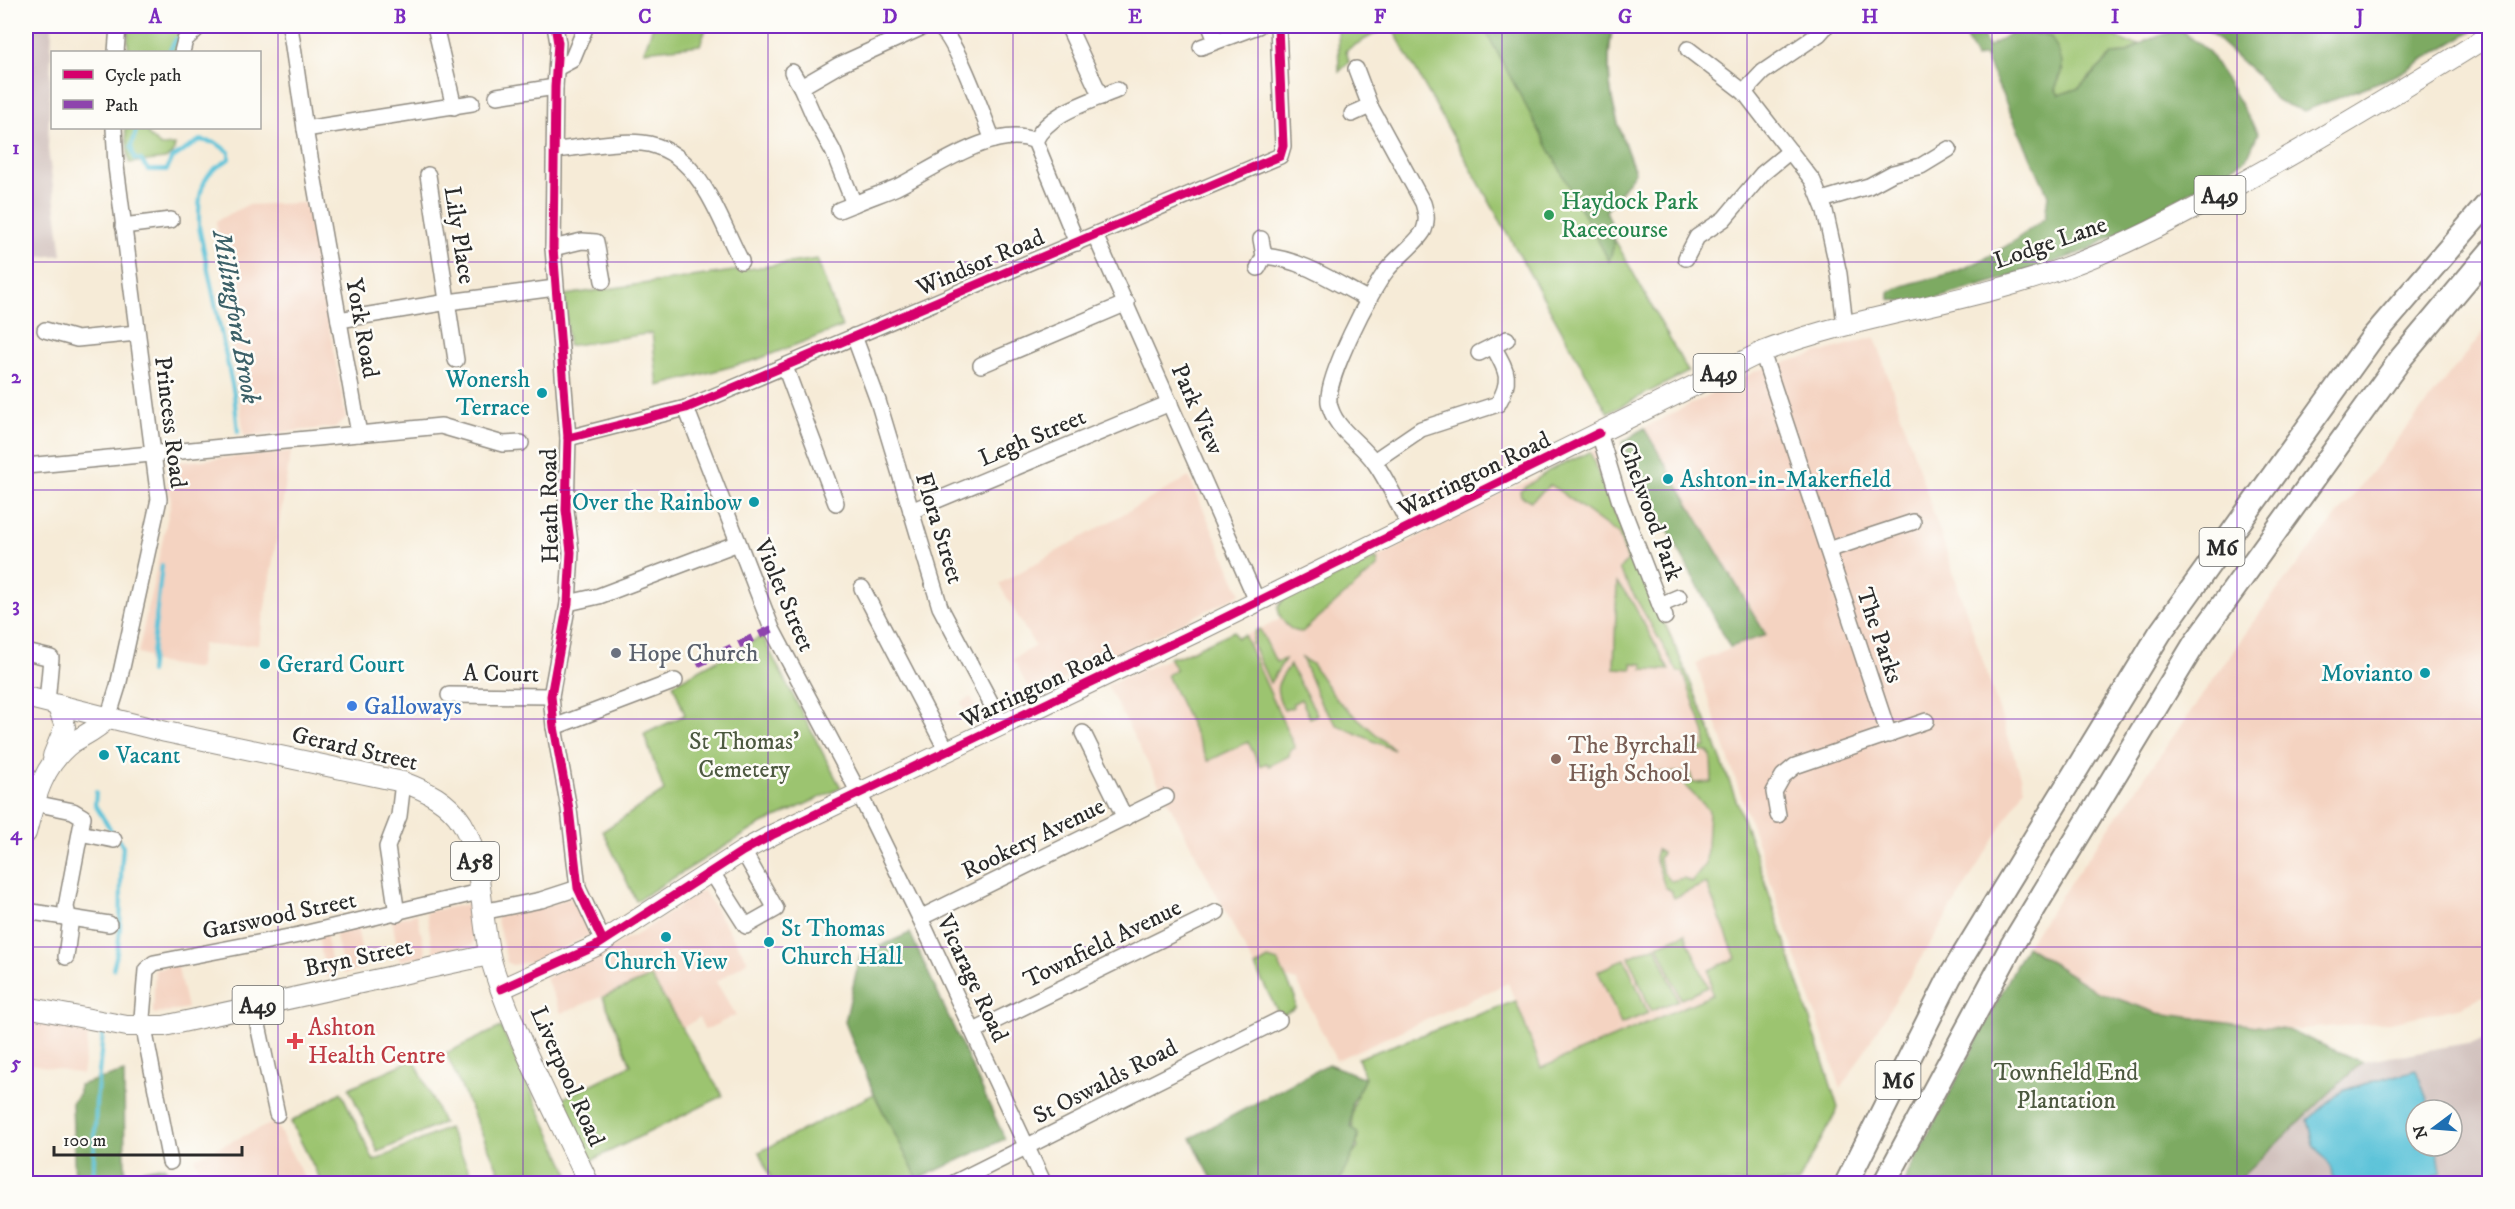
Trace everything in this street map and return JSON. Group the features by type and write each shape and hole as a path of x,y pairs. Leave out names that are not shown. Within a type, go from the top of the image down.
{"highway":[{"name":"M6","path":"1846,1184 1950,977 2160,633 2372,338 2490,201"},
{"name":"M6","path":"1884,1184 2012,945 2195,643 2402,357 2490,252"}],"main road":[{"name":"Lodge Lane","path":"1599,433 1762,352 1802,336 2010,285 2064,268 2147,235 2288,158 2490,35"},
{"name":"Warrington Road","path":"501,989 603,941 743,851 1599,433"},
{"name":"A58","path":"26,697 52,704"},
{"name":"Gerard Street","path":"52,704 403,782 437,797 461,822 469,836 489,955 501,989"},
{"path":"26,833 46,770 64,733 62,715 52,704"},
{"path":"46,770 60,753 100,727 108,717"},
{"name":"Bryn Street","path":"26,1007 144,1027 254,1006 489,955"},
{"name":"Liverpool Road","path":"501,989 589,1184"}],"street":[{"path":"116,51 118,26"},
{"path":"182,51 185,39 200,26"},
{"name":"York Road","path":"290,26 305,129 359,434"},
{"path":"435,26 454,107"},
{"name":"Heath Road","path":"555,26 558,68 555,87 553,248 568,438 566,510 571,552 568,603 551,696 554,727 569,809 578,888 603,941"},
{"path":"558,68 572,60 586,26"},
{"path":"801,87 839,65 935,26 948,33 993,140"},
{"path":"1068,26 1101,97"},
{"path":"1210,26 1216,41"},
{"path":"1201,47 1258,26"},
{"name":"Windsor Road","path":"568,438 686,408 1280,156 1283,146 1278,26"},
{"path":"1744,92 1764,72 1819,34 1826,26"},
{"path":"1688,49 1744,92 1813,182 1821,200 1839,274 1845,325"},
{"path":"1356,69 1370,106 1423,203 1427,218 1423,232 1385,272 1369,300 1334,372 1329,401 1333,416 1343,430 1374,461 1410,527"},
{"path":"792,72 833,151 846,207 898,186 930,167 993,140 1007,137 1035,141"},
{"path":"497,96 555,87"},
{"path":"1035,141 1049,123 1117,90"},
{"path":"305,129 472,103"},
{"path":"1352,114 1370,106"},
{"name":"Princess Road","path":"108,717 118,686 159,499 123,226 114,129"},
{"path":"1035,141 1077,243"},
{"path":"554,150 641,142 662,147 680,156 693,169 741,261"},
{"path":"1821,200 1869,186 1893,173 1921,165 1950,149"},
{"path":"1686,258 1697,237 1724,219 1762,174 1790,152"},
{"name":"Lily Place","path":"428,175 456,360"},
{"path":"123,226 171,220"},
{"name":"Park View","path":"1095,235 1257,601"},
{"path":"1261,238 1261,262 1282,257 1305,266 1369,300"},
{"path":"553,248 582,241 596,242 603,281"},
{"path":"339,320 447,302 555,288"},
{"path":"981,364 1127,303"},
{"path":"45,330 77,339 137,333"},
{"name":"Flora Street","path":"854,336 878,401 946,622 1002,724"},
{"path":"1374,461 1421,429 1498,404 1508,387 1504,369 1493,346"},
{"name":"The Parks","path":"1762,352 1889,735"},
{"path":"785,367 836,503"},
{"name":"Legh Street","path":"911,512 1170,403"},
{"name":"Violet Street","path":"686,408 777,639 859,793"},
{"path":"26,466 441,426 503,444 521,443"},
{"name":"Chelwood Park","path":"1599,433 1620,502 1663,611 1679,597"},
{"path":"1828,550 1913,522"},
{"path":"568,603 599,596 738,543"},
{"path":"862,588 947,751"},
{"path":"26,652 51,658 52,704"},
{"path":"554,727 675,681"},
{"name":"A Court","path":"449,694 551,696"},
{"path":"1778,815 1774,792 1789,770 1926,721"},
{"path":"1083,733 1125,818"},
{"path":"397,914 387,847 399,816 403,782"},
{"name":"Vicarage Road","path":"859,793 974,1031 1044,1184"},
{"name":"Rookery Avenue","path":"920,918 1166,797"},
{"path":"34,803 73,811 83,817 66,907 70,926 66,957"},
{"path":"80,833 114,840"},
{"path":"711,871 746,926 776,909 743,851"},
{"path":"482,912 541,900 578,888"},
{"name":"Garswood Street","path":"170,1162 142,1018 146,970 154,963 397,914 479,892"},
{"path":"26,911 109,924"},
{"name":"Townfield Avenue","path":"974,1031 1217,912"},
{"path":"254,1006 277,1114"},
{"name":"St Oswalds Road","path":"952,1184 1279,1020"}],"shaded area":[{"path":"26,26 52,26 48,149 62,255 26,258"},
{"path":"306,203 346,418 336,427 244,436 216,221 247,205"},
{"path":"2489,325 2489,993 2458,1008 2390,1022 2288,1030 2158,1013 2096,991 2026,946 2267,603"},
{"path":"1875,337 2025,788 1841,1089 1696,663 1766,634 1644,428 1756,371"},
{"name":"The Byrchall High School","path":"1597,449 1722,761 1792,960 1541,1068 1508,983 1336,1060 1297,981 1283,977 1265,987 1107,685 1234,631 1238,638 1269,625 1280,619 1278,607 1284,599 1386,554 1502,493"},
{"path":"291,452 259,644 220,646 202,644 199,669 148,661 148,656 138,653 171,502 167,463"},
{"path":"1189,477 1241,594 1032,695 1013,659 1035,646 999,584"},
{"path":"971,697 981,718 971,723 961,703"},
{"path":"703,890 748,961 716,982 736,1015 705,1030 699,1018 682,1028 651,977 561,1013 546,978 640,933"},
{"path":"571,897 590,935 536,961 512,965 507,962 496,916 544,907"},
{"path":"468,904 473,945 434,954 426,912"},
{"path":"417,914 426,956 400,961 392,920"},
{"path":"357,927 365,969 344,974 335,932"},
{"path":"326,934 334,976 326,977 318,936"},
{"path":"177,964 187,1008 155,1014 153,1012 155,970"},
{"path":"26,1019 89,1031 82,1074 26,1063"},
{"path":"2489,1039 2489,1183 2235,1184 2362,1062"},
{"path":"275,1122 307,1183 206,1183 194,1158"}],"green space":[{"path":"128,26 193,26 178,51 128,51"},
{"path":"653,26 704,26 706,29 700,45 644,51"},
{"path":"1338,26 1383,26 1385,28 1346,50 1349,62 1339,72"},
{"name":"Haydock Park Racecourse","path":"1391,26 1613,26 1609,65 1612,100 1635,172 1594,202 1688,372 1608,413"},
{"path":"1483,26 1613,26 1609,64 1612,100 1635,172 1606,211 1614,235 1609,261"},
{"path":"1960,26 1991,26 1981,32 1988,47 2016,30 2051,37 2059,51 2062,63 2061,74 2055,89 2059,95 2079,88 2113,54 2127,53 2147,40 2180,29 2209,52 2258,133 2247,159 2088,250 2024,273 1917,304 1889,299 1889,292 1897,288 1948,274 1992,255 2045,218 2048,195 1984,55 1976,58"},
{"path":"2014,26 2102,27 2126,43 2140,44 2127,53 2113,54 2079,88 2059,95 2055,89 2063,71 2051,37 2016,30"},
{"path":"2203,26 2480,26 2399,74 2304,111 2276,101 2258,76"},
{"path":"125,129 150,129 148,135 161,146 175,145 173,154 165,159 129,163"},
{"path":"817,259 842,327 756,360 658,386 652,333 568,346 565,295"},
{"path":"1644,428 1766,635 1730,647 1622,443"},
{"path":"1590,452 1612,508 1686,672 1729,780 1786,943 1838,1108 1798,1183 1339,1184 1347,1161 1358,1148 1352,1112 1365,1078 1358,1058 1516,1001 1541,1068 1712,995 1709,970 1736,958 1706,883 1674,898 1671,891 1665,887 1655,857 1657,850 1662,853 1659,858 1663,872 1671,881 1684,878 1692,882 1706,864 1709,811 1681,782 1647,780 1647,772 1690,773 1693,783 1712,782 1711,756 1708,752 1678,749 1706,747 1705,734 1683,672 1678,672 1619,569 1628,561 1619,535 1551,485 1531,501 1521,496 1520,491 1550,470"},
{"path":"1377,558 1378,566 1302,632 1293,630 1283,620 1278,607 1284,599"},
{"path":"1617,583 1631,600 1669,670 1643,669 1643,664 1632,663 1632,669 1614,668"},
{"path":"1260,629 1276,662 1285,659 1270,683 1252,644 1255,631"},
{"path":"1234,631 1237,638 1244,635 1295,748 1290,750 1289,756 1269,766 1267,763 1260,766 1248,742 1208,761 1167,675 1176,670 1169,657 1178,657"},
{"name":"St Thomas' Cemetery","path":"762,636 841,788 758,826 636,901 603,831 664,791 644,734 685,715 673,684"},
{"path":"1302,658 1312,664 1336,699 1394,750 1337,725 1321,704"},
{"path":"1290,665 1317,715 1310,718 1301,699 1292,704 1294,707 1284,710 1277,691 1279,682"},
{"path":"910,933 1005,1139 918,1179 874,1094 845,1022 860,955"},
{"path":"1685,934 1708,987 1681,999 1658,945"},
{"path":"1656,946 1678,1000 1651,1011 1629,957"},
{"name":"Townfield End Plantation","path":"2026,946 2096,991 2158,1013 2288,1030 2362,1062 2235,1183 1903,1183"},
{"path":"1268,959 1278,962 1295,997 1295,1008 1280,1016 1255,967"},
{"path":"1625,959 1648,1013 1621,1024 1598,971"},
{"path":"651,977 723,1096 588,1162 558,1101 631,1065 603,997"},
{"path":"501,1027 573,1183 504,1183 446,1053"},
{"path":"414,1059 443,1123 378,1152 349,1088"},
{"path":"1328,1064 1365,1078 1352,1103 1351,1126 1358,1134 1357,1140 1354,1152 1339,1183 1214,1183 1191,1138"},
{"path":"124,1072 125,1174 164,1166 171,1177 167,1183 75,1183 72,1103 79,1093 79,1085"},
{"path":"341,1092 374,1161 448,1128 476,1183 322,1183 291,1122"},
{"path":"874,1094 918,1179 908,1184 773,1183 759,1152"}],"water":[{"path":"2416,1070 2426,1098 2404,1098 2404,1158 2439,1158 2441,1172 2424,1183 2336,1183 2330,1167 2314,1144 2308,1120 2343,1090"}],"waterway":[{"name":"Millingford Brook","path":"170,51 176,39 181,38"},
{"name":"Millingford Brook","path":"137,129 131,147 135,159 141,160 148,170 167,170 171,159 200,140 216,143 229,152 229,159 213,170 204,182 200,197 199,227 234,394 238,432"},
{"name":"Millingford Brook","path":"150,672 162,565"},
{"name":"Millingford Brook","path":"96,792 95,805 114,835"},
{"name":"Millingford Brook","path":"113,969 120,924 123,847 119,840"},
{"name":"Millingford Brook","path":"93,1184 96,1102 103,1033"}],"marked path":[{"path":"697,664 772,629"}],"cycle path":[{"path":"555,26 558,43 555,87 553,248 568,438 566,510 571,552 568,603 551,696 554,727 569,809 578,888 603,941"},
{"path":"568,438 686,408 1280,156 1283,146 1278,26"},
{"path":"501,989 596,946 743,851 772,835 1198,631 1599,433"}],"place":[{"name":"Haydock Park Racecourse","path":"1549,215"},
{"name":"Wonersh Terrace","path":"542,393"},
{"name":"Ashton-in-Makerfield","path":"1668,479"},
{"name":"Over the Rainbow","path":"754,502"},
{"name":"Hope Church","path":"616,653"},
{"name":"Gerard Court","path":"265,664"},
{"name":"Movianto","path":"2425,673"},
{"name":"Galloways","path":"352,706"},
{"name":"Vacant","path":"104,755"},
{"name":"The Byrchall High School","path":"1556,759"},
{"name":"Church View","path":"666,937"},
{"name":"St Thomas Church Hall","path":"769,942"},
{"name":"Ashton Health Centre","path":"295,1041"}]}
